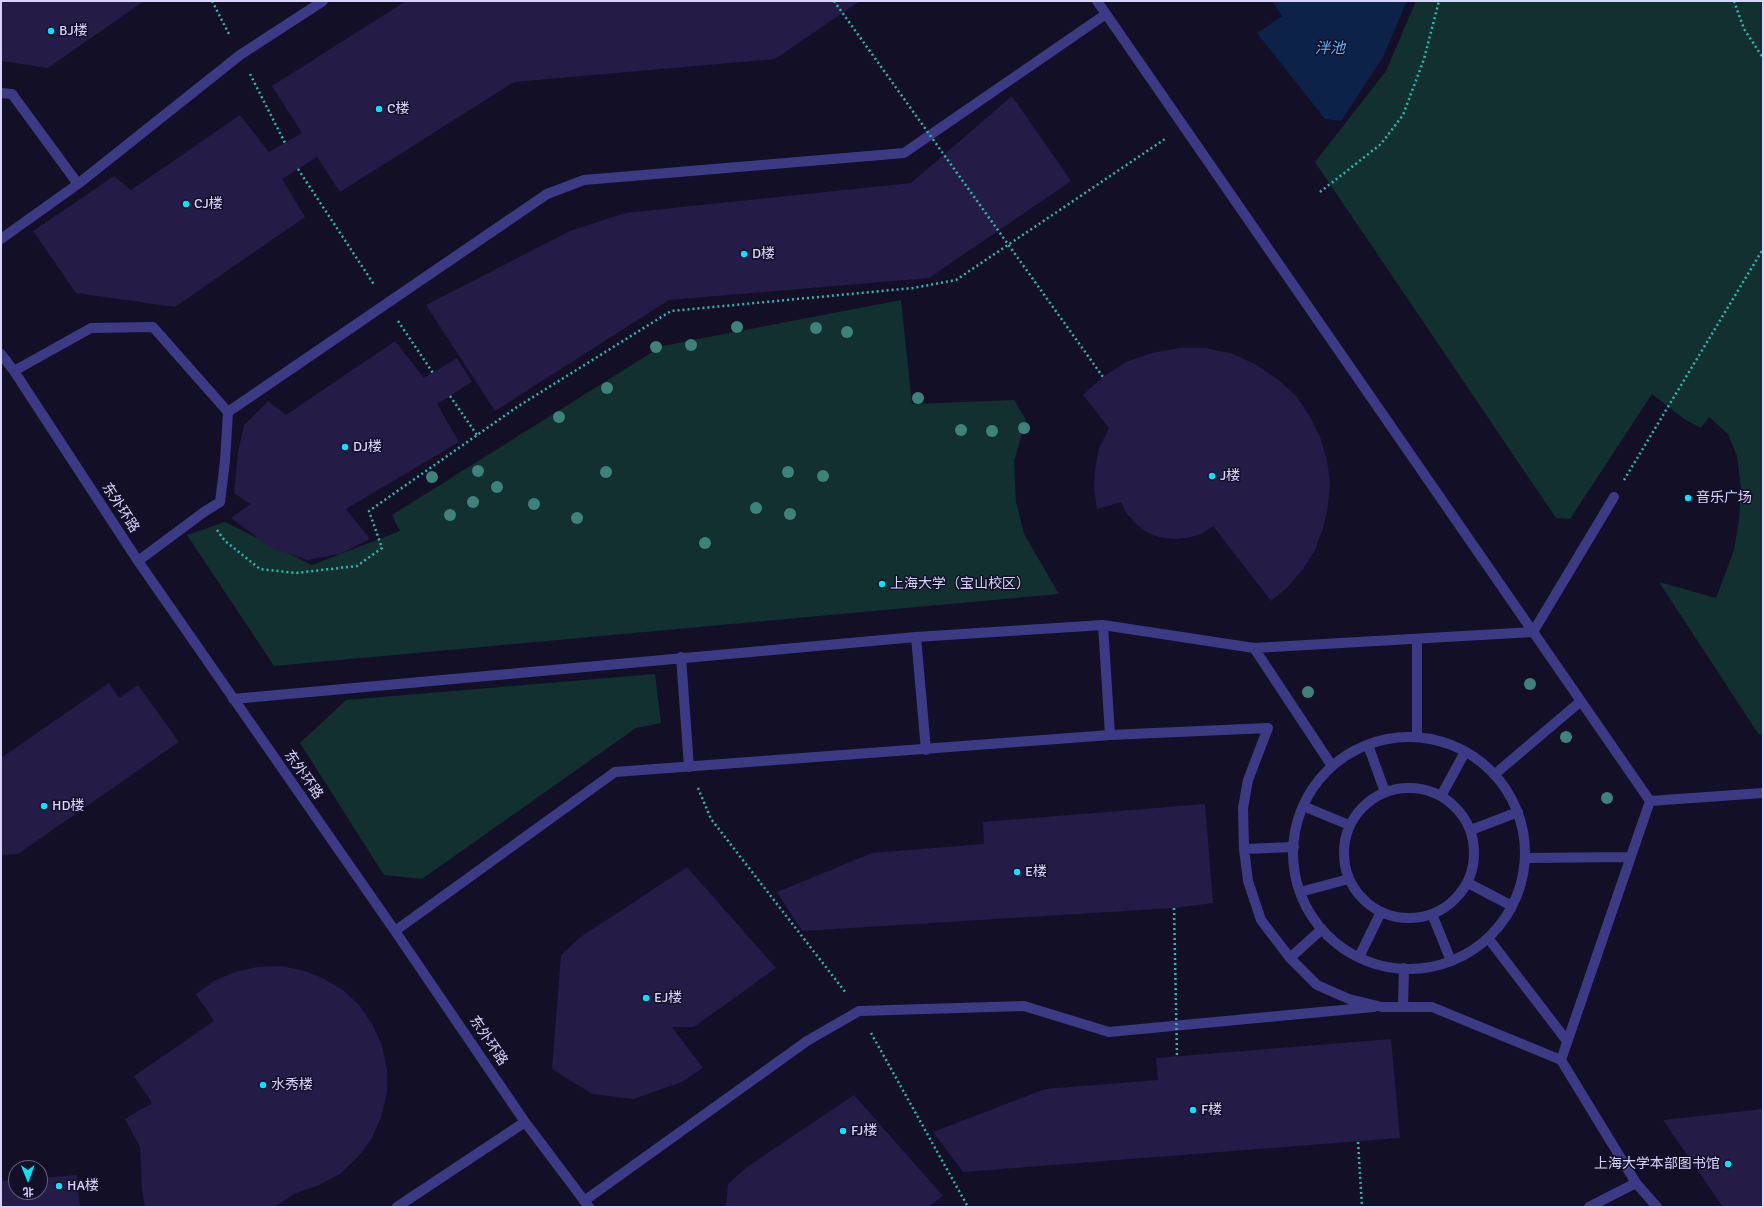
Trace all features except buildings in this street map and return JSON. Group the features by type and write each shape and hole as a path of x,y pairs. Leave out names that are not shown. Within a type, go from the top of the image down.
{"street":[{"path":"1,239 78,184 240,55 323,1"},
{"path":"1097,1 1650,801"},
{"path":"228,412 548,194 584,180 904,153 1106,14"},
{"path":"1,93 12,94 78,184"},
{"path":"14,371 91,328 153,327 228,412 225,461 220,502 204,512 138,561"},
{"name":"东外环路","path":"1,354 14,371 138,561 395,931 525,1122 587,1204"},
{"path":"1533,632 1614,497"},
{"path":"234,698 916,637 1103,625 1254,648 1533,632"},
{"path":"1103,625 1110,735"},
{"path":"916,637 926,750"},
{"path":"1417,639 1417,738"},
{"path":"1254,648 1332,766"},
{"path":"681,657 689,767"},
{"path":"1495,774 1581,701"},
{"path":"395,931 615,772 926,750 1110,735 1268,728 1248,780 1243,808 1244,849 1248,881 1261,920 1290,958 1317,985 1349,999 1382,1007"},
{"path":"1393,738 1417,738 1439,741 1465,752 1478,760 1495,774 1508,792 1518,812 1524,833 1526,858 1523,877 1517,898 1506,918 1488,938 1475,949 1451,961 1434,966 1412,969 1389,967 1359,957 1346,950 1322,929 1312,917 1300,892 1295,874 1294,847 1296,828 1303,806 1315,786 1332,766 1349,754 1368,745 1393,738"},
{"path":"1368,745 1385,792"},
{"path":"1441,796 1465,752"},
{"path":"1410,787 1429,790 1441,796 1446,798 1460,810 1471,830 1475,844 1475,863 1468,883 1459,896 1445,908 1432,914 1409,918 1390,916 1373,908 1359,895 1349,879 1344,861 1344,842 1349,825 1360,809 1374,797 1392,789 1410,787"},
{"path":"1650,801 1763,793"},
{"path":"1561,1060 1650,801"},
{"path":"1303,806 1349,825"},
{"path":"1471,830 1518,812"},
{"path":"1244,849 1294,847"},
{"path":"1526,858 1630,857"},
{"path":"1300,892 1349,879"},
{"path":"1468,883 1512,906"},
{"path":"1359,957 1381,912"},
{"path":"1432,914 1451,961"},
{"path":"1290,958 1322,929"},
{"path":"1488,938 1567,1041"},
{"path":"1403,1007 1404,968"},
{"path":"587,1204 801,1045 859,1011 1024,1006 1109,1032 1382,1007 1432,1007 1561,1060 1636,1183 1657,1207"},
{"path":"397,1207 525,1122"},
{"path":"1589,1207 1636,1183"}],"path":[{"path":"834,1 1103,377"},
{"path":"1320,192 1381,144 1403,115 1424,59 1440,1"},
{"path":"1734,1 1744,29 1763,58"},
{"path":"204,512 225,541 260,569 296,573 358,566 382,548 368,511 517,407 671,311 913,288 956,280 1184,126"},
{"path":"298,169 432,373"},
{"path":"1614,497 1763,249"},
{"path":"450,396 477,435"},
{"path":"689,767 712,819 859,1011 968,1207"},
{"path":"1174,908 1177,1056"},
{"path":"1358,1142 1362,1207"}],"green space":[{"path":"1416,1 1763,1 1763,734 1759,735 1659,582 1716,598 1734,550 1739,520 1741,488 1737,456 1728,434 1709,417 1701,428 1684,419 1652,394 1570,519 1556,518 1315,162 1386,71"},
{"path":"901,300 912,404 1014,400 1026,420 1014,461 1016,502 1024,534 1059,594 274,666 187,535 225,522 312,565 400,531 392,515 662,346"},
{"path":"655,674 661,723 636,728 422,879 384,875 300,743 346,700"}],"water":[{"name":"泮池","path":"1272,1 1407,1 1383,57 1341,121 1325,119 1257,33 1282,16"}],"place":[{"name":"BJ楼","path":"51,31"},
{"name":"C楼","path":"379,109"},
{"name":"CJ楼","path":"186,204"},
{"name":"D楼","path":"744,254"},
{"name":"DJ楼","path":"345,447"},
{"name":"J楼","path":"1212,476"},
{"name":"音乐广场","path":"1688,498"},
{"name":"上海大学（宝山校区）","path":"882,584"},
{"name":"HD楼","path":"44,806"},
{"name":"E楼","path":"1017,872"},
{"name":"EJ楼","path":"646,998"},
{"name":"水秀楼","path":"263,1085"},
{"name":"F楼","path":"1193,1110"},
{"name":"FJ楼","path":"843,1131"},
{"name":"上海大学本部图书馆","path":"1728,1164"},
{"name":"HA楼","path":"59,1186"}]}
